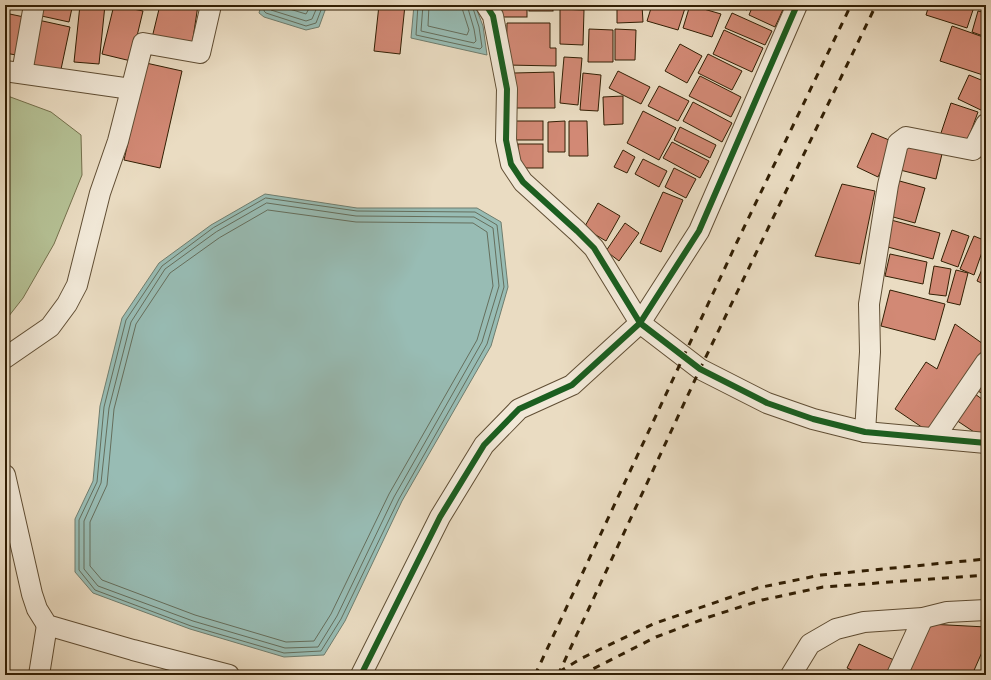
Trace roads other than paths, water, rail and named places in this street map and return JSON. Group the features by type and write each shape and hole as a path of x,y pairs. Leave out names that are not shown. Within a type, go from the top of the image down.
{"street":[{"path":"34,5 14,72 131,89"},
{"path":"5,358 50,327 71,298 77,285 100,193 118,140 143,43 200,53 211,5"},
{"path":"486,5 493,16 508,89 506,140 511,164 523,182 594,248 640,323 700,369 767,403 813,419 865,432 986,443"},
{"path":"361,675 440,517 484,445 519,408 572,384 640,323 699,231 797,5"},
{"path":"865,432 870,352 869,304 888,185 898,143 906,137 980,152 986,124"},
{"path":"934,438 986,362"},
{"path":"5,475 36,609 47,625 133,650 229,675"},
{"path":"791,675 810,644 836,628 864,622 923,618 947,612 986,610"},
{"path":"897,675 923,618"},
{"path":"39,675 47,625"}],"water":[{"path":"261,5 327,5 319,27 306,30 264,17 259,13"},
{"path":"414,5 475,5 483,26 487,55 411,38"},
{"path":"265,194 357,208 477,208 501,222 508,287 491,346 402,501 345,621 324,655 284,657 190,629 93,593 75,572 75,519 93,481 100,406 122,318 159,263 211,225"}],"railway":[{"path":"535,675 737,242 851,5"},
{"path":"558,675 700,369 876,5"},
{"path":"559,672 582,658 653,624 757,588 821,575 986,559"},
{"path":"581,675 656,637 709,617 762,600 823,587 986,575"}]}
